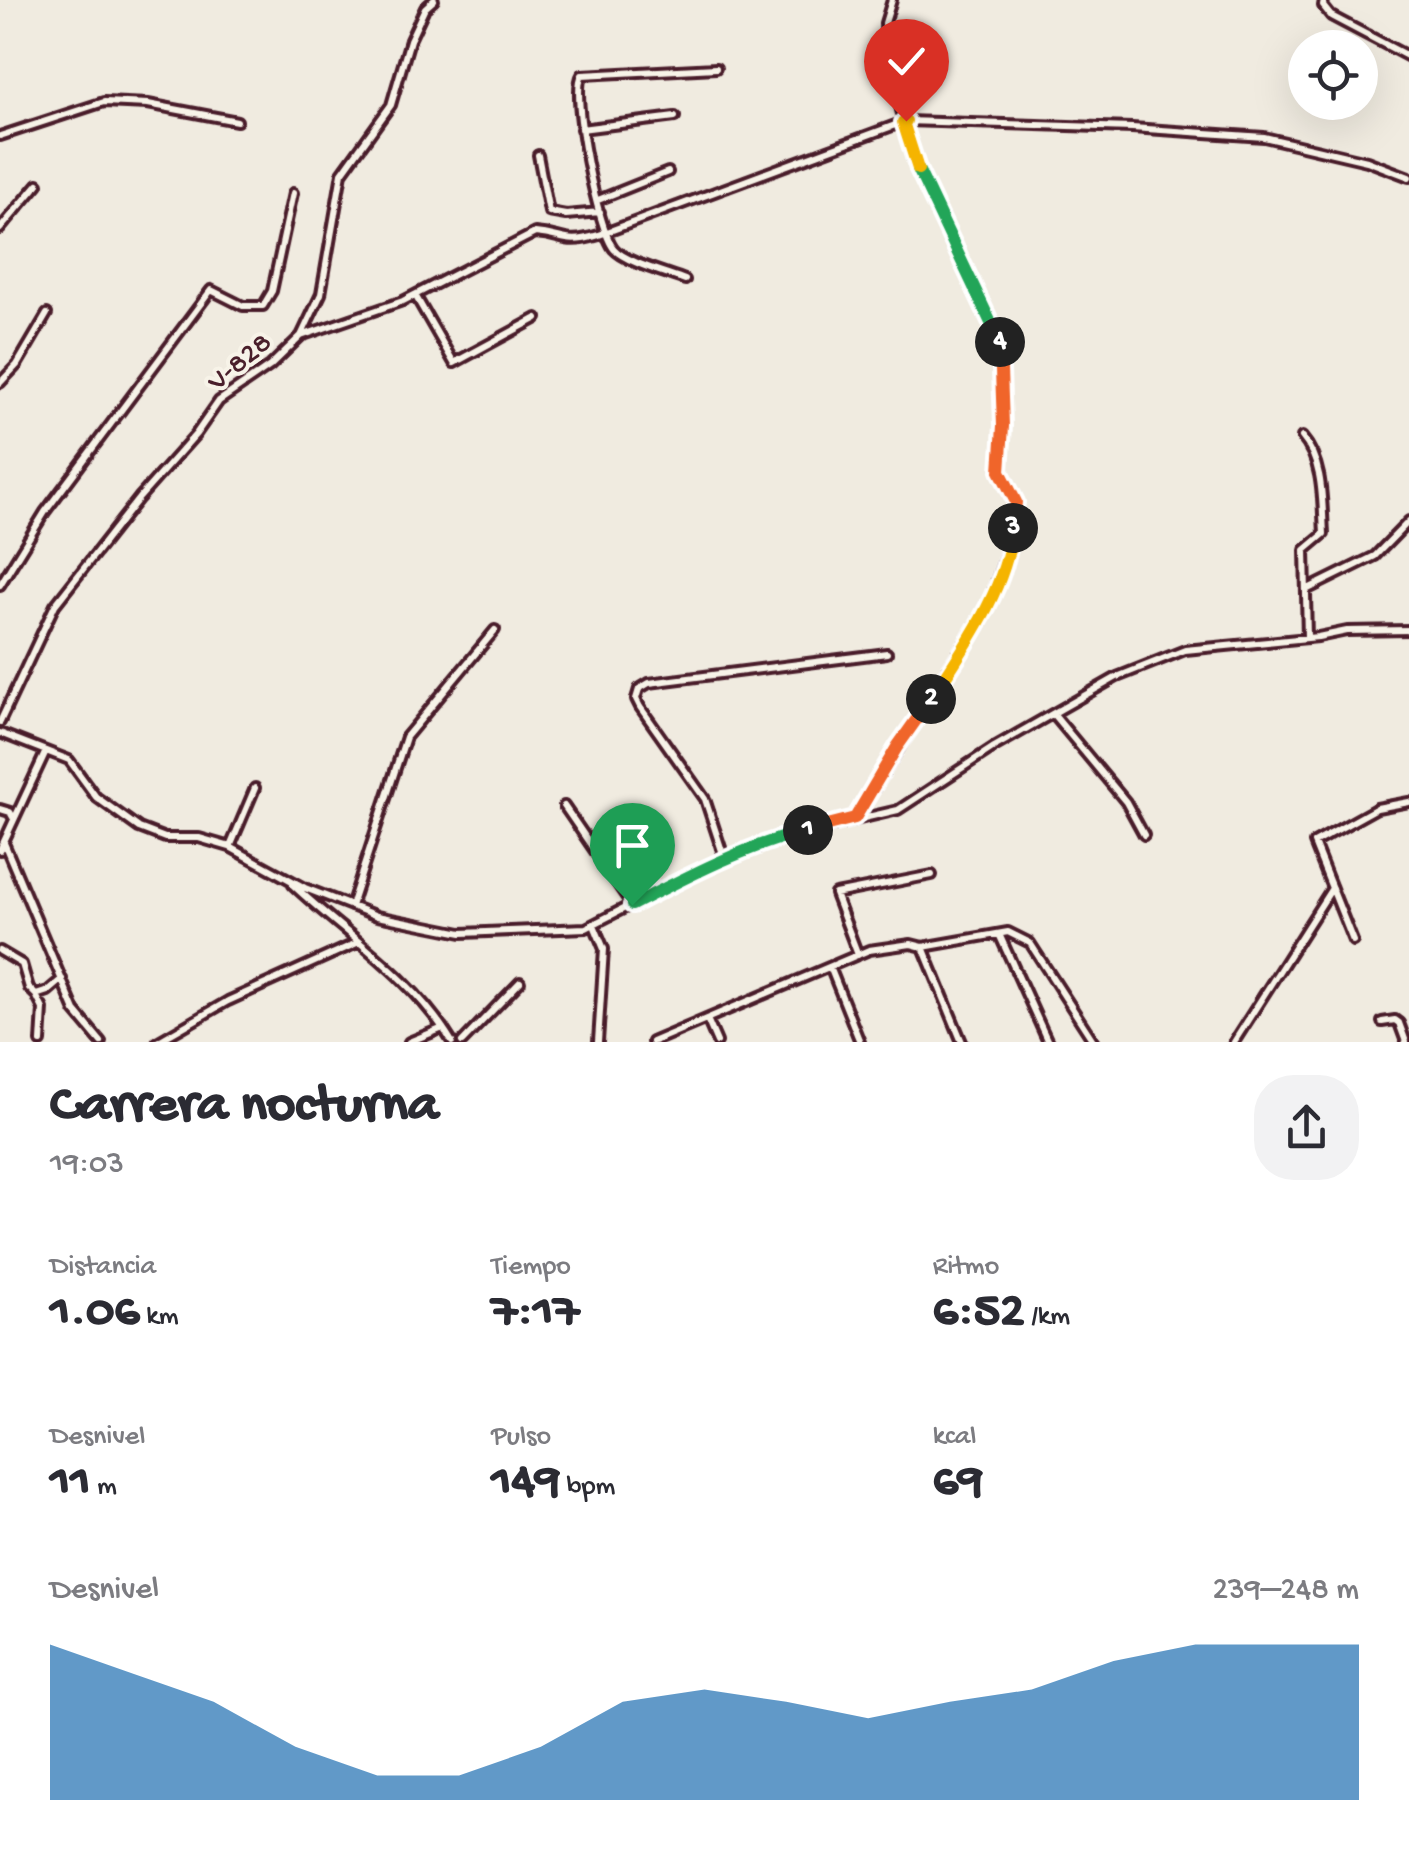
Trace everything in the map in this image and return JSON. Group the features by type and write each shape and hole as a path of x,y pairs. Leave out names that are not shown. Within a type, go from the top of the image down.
{"street":[{"name":"V-828","path":"0,722 54,604 219,401 270,366 301,336 320,294 342,174 392,106 410,40 425,8 434,0"},
{"path":"855,818 988,606 1013,534 1016,502 1000,471 1000,341 926,189 903,122 886,50 884,23 892,0"},
{"path":"1324,0 1323,6 1331,16 1409,57"},
{"path":"685,280 616,252 604,234 581,129 578,82 582,74 716,68"},
{"path":"0,136 104,102 148,104 237,121"},
{"path":"581,129 675,117"},
{"path":"301,336 415,295 534,233 565,242 604,234 903,122 1132,128 1264,137 1367,160 1409,177"},
{"path":"538,156 549,212 600,212"},
{"path":"598,200 668,172"},
{"path":"0,229 38,184"},
{"path":"0,585 45,512 211,290 244,306 263,306 272,292 292,193"},
{"path":"415,295 454,363 537,318"},
{"path":"0,383 17,365 46,314"},
{"path":"1302,437 1310,446 1320,476 1324,534 1305,550 1307,638"},
{"path":"1306,590 1376,556 1409,522"},
{"path":"351,906 406,737 495,630"},
{"path":"0,733 69,760 96,796 140,828 165,838 199,838 230,848 285,877 376,916 462,934 586,928 725,860 782,837 898,810 994,747 1117,677 1185,650 1348,630 1409,630"},
{"path":"725,860 706,799 640,707 636,699 639,689 649,683 887,653"},
{"path":"1052,714 1126,802 1144,834"},
{"path":"46,752 2,846 75,1011 101,1042"},
{"path":"230,848 255,788"},
{"path":"1352,942 1314,843 1377,808 1409,802"},
{"path":"564,806 632,905"},
{"path":"0,809 10,812 15,820"},
{"path":"858,955 835,894 932,874"},
{"path":"285,877 389,966 452,1042"},
{"path":"1234,1042 1332,888"},
{"path":"594,925 604,949 598,1042"},
{"path":"652,1042 858,955 1008,932 1030,943 1094,1042"},
{"path":"999,934 1048,1042"},
{"path":"157,1042 242,994 359,942"},
{"path":"923,947 962,1042"},
{"path":"0,950 22,964 29,988 43,1009 41,1042"},
{"path":"830,967 860,1042"},
{"path":"36,995 62,979"},
{"path":"462,1042 520,982"},
{"path":"707,1019 718,1042"},
{"path":"1382,1022 1400,1023 1406,1042"},
{"path":"410,1042 444,1028"}],"route":[{"path":"632,905 693,873 782,837 855,818 964,648 1004,567 1016,502 1000,471 1000,341 913,158 903,122 906,121"}]}
